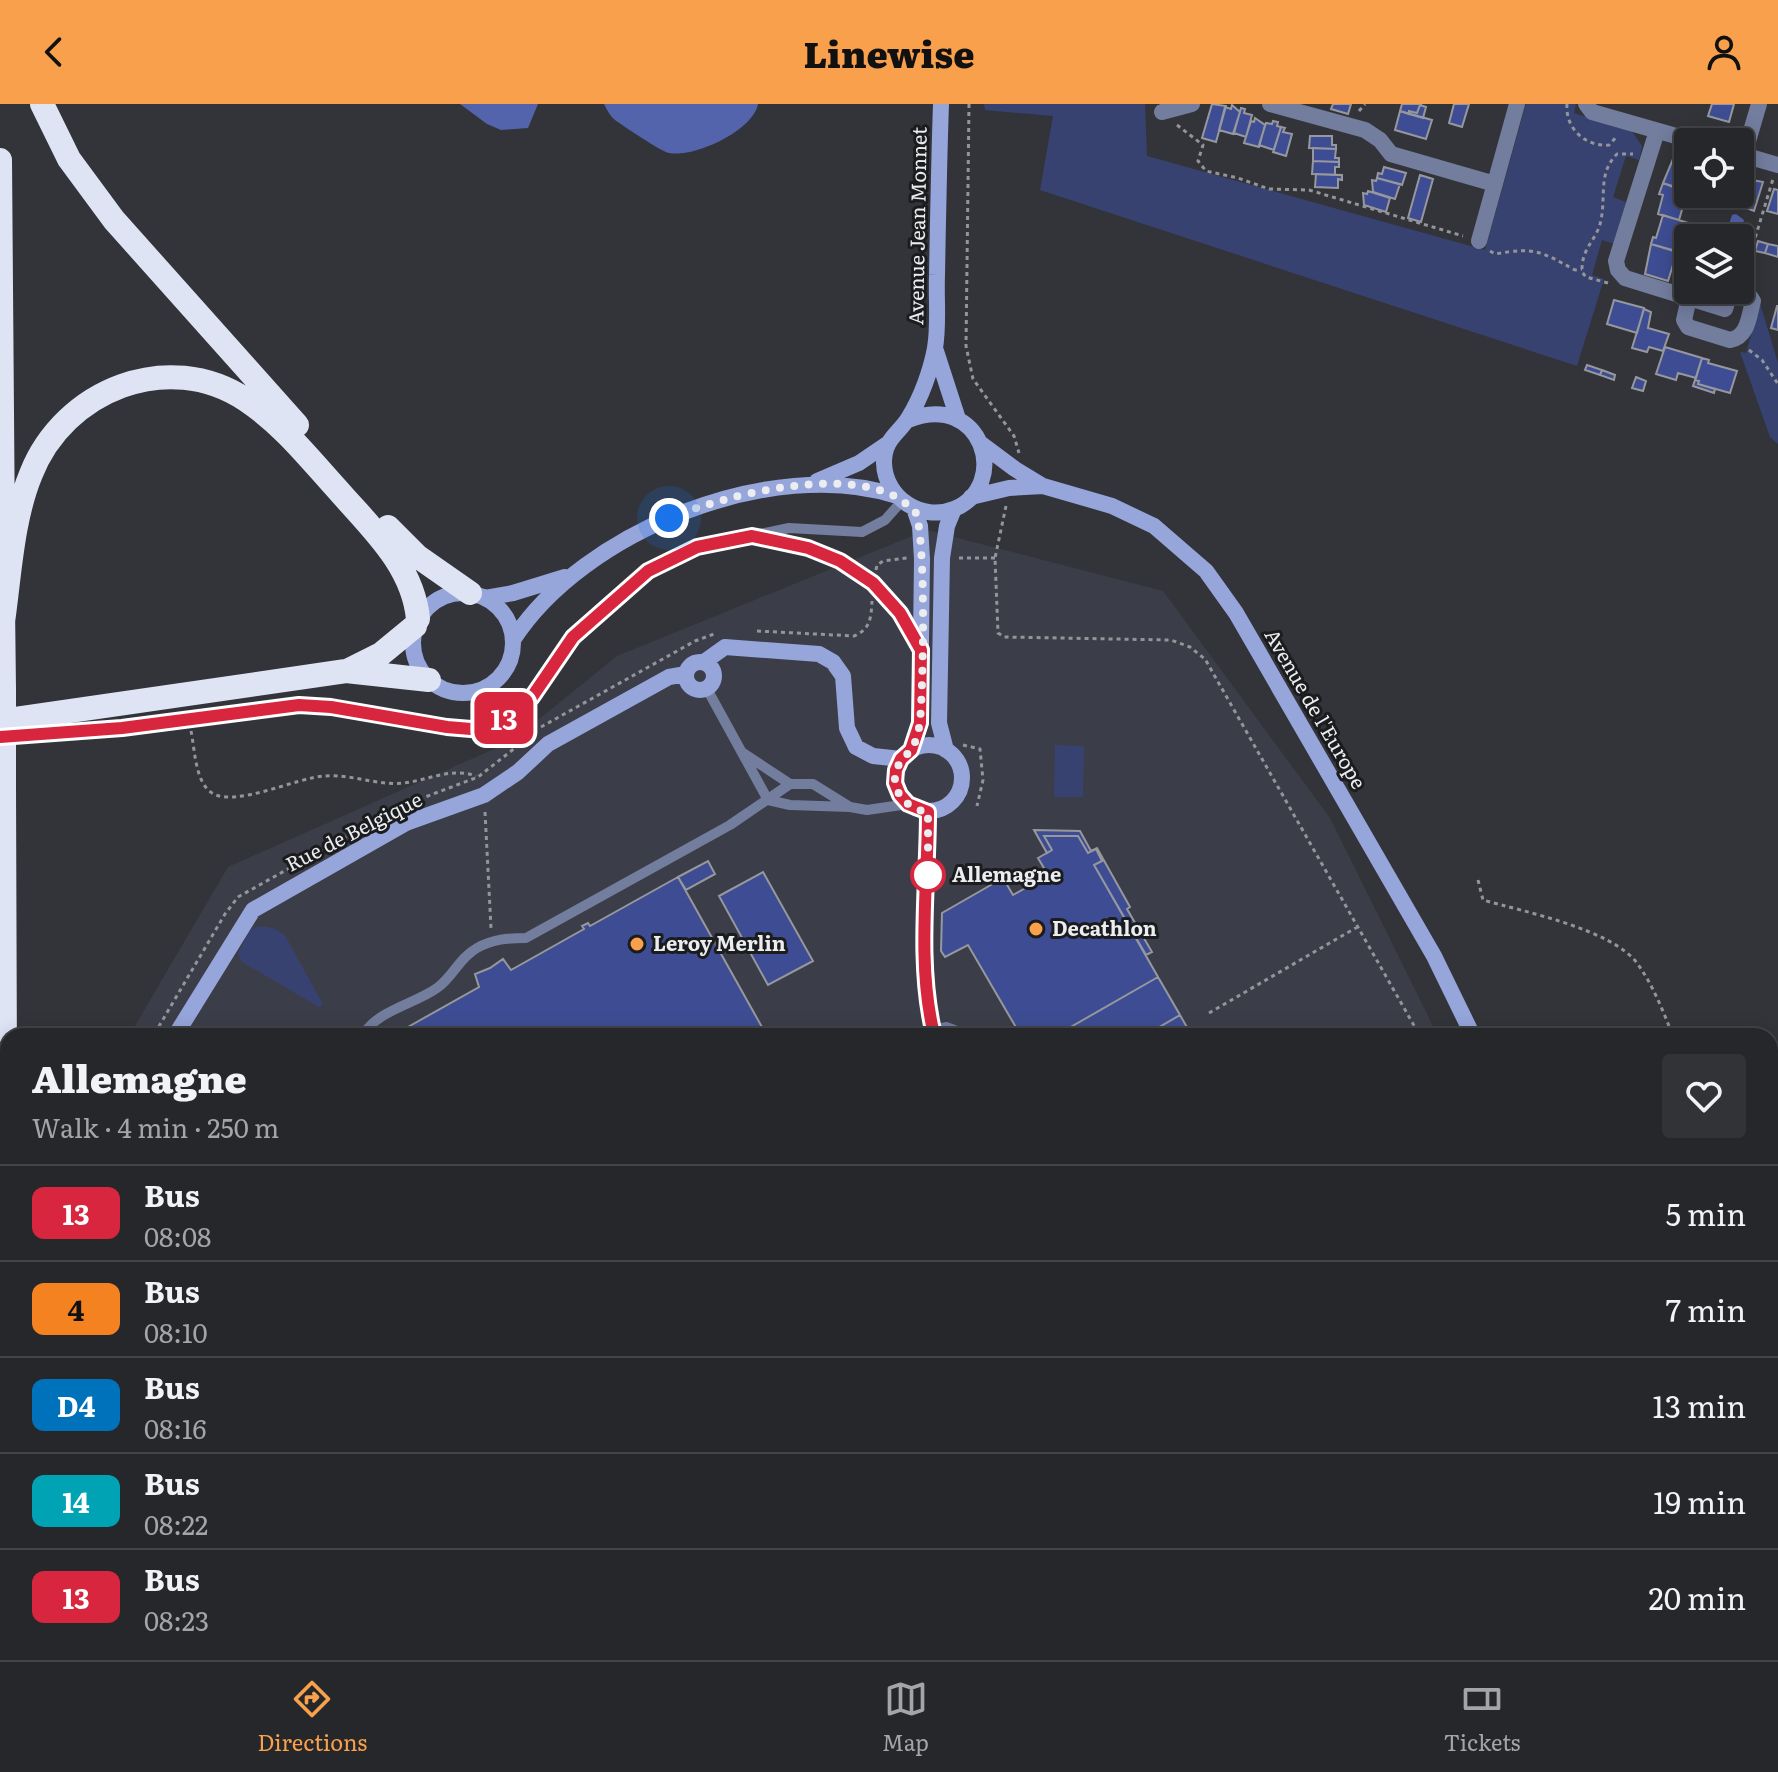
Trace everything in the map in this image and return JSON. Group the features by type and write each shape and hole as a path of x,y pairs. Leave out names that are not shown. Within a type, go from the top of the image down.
{"highway":[{"path":"42,104 69,159 114,220 400,540 438,572 478,595"},
{"path":"0,160 5,1028"},
{"path":"3,622 21,502 31,472 48,441 74,412 97,395 125,384 157,378 191,379 244,398 287,433 386,544 403,568 414,592 417,623 381,654 346,671"},
{"path":"0,721 346,671 429,680"}],"street":[{"name":"Avenue Jean Monnet","path":"908,420 935,348 941,104"},
{"path":"1162,112 1192,104"},
{"path":"1270,104 1365,130 1380,140 1391,154 1495,184"},
{"path":"1479,241 1517,104"},
{"path":"1586,104 1592,112 1674,136"},
{"path":"1751,128 1759,104"},
{"path":"1657,131 1616,261 1618,270 1625,278 1674,293"},
{"path":"1754,157 1778,164"},
{"path":"1688,304 1684,320 1688,327 1730,340 1744,333 1752,304"},
{"path":"1709,304 1725,309 1727,304"},
{"name":"Avenue Jean Monnet","path":"935,348 958,419"},
{"path":"513,640 532,613 571,575 634,536 698,506 731,497 812,484 865,487 927,512 954,509 971,497 981,481 984,462 980,443 968,425 942,413 924,413 899,426 887,444 859,463 812,484"},
{"name":"Avenue de l'Europe","path":"980,443 1043,486 1112,506 1154,526 1206,571 1236,613 1383,865 1434,956 1469,1028"},
{"path":"887,444 884,463 887,481 904,502 922,541 920,723 896,770 895,783 908,804 928,812 946,806 959,792 961,773 952,745 939,723 942,558 947,526 954,509"},
{"name":"Avenue de l'Europe","path":"971,497 1009,488 1043,486"},
{"path":"478,595 499,608 509,623 512,655 497,680 485,688 455,692 441,688 429,680 417,664 413,646 417,623 428,607 440,598 455,593 513,593 571,575"},
{"path":"704,662 714,671 714,681 707,689 694,689 688,683 686,674 694,663 704,662 725,647 819,654 833,662 843,676 847,728 856,747 873,756 906,754 929,745 952,745"},
{"name":"Rue de Belgique","path":"180,1028 253,910 406,823 484,795 518,772 548,744 669,677 686,674"}],"lane":[{"path":"0,737 122,728 299,705 331,707 447,727 471,729 499,722 532,697 573,637 648,571 697,547 789,528 862,532 885,520 904,502"},
{"path":"752,536 808,548 840,561 890,599 921,650"},
{"path":"707,689 768,800 790,805 867,810 908,804"},
{"path":"742,752 790,784 813,784 850,807"},
{"path":"369,1028 372,1023 437,988 462,959 492,941 526,938 730,825 790,784"},
{"path":"928,812 926,960 929,1028"}],"path":[{"path":"969,104 966,346 973,379 1018,443 1020,450 1015,469"},
{"path":"1567,104 1569,123 1578,134 1591,142 1609,145 1617,154"},
{"path":"1162,112 1203,145 1198,161 1206,171 1269,189 1309,190 1479,241 1495,254 1521,249 1537,250 1575,270 1582,269"},
{"path":"1609,145 1615,140 1623,121"},
{"path":"1610,284 1586,277 1582,269 1586,248 1601,219 1604,173 1617,154 1625,152 1648,159"},
{"path":"1754,239 1778,164"},
{"path":"1737,339 1762,360 1778,384"},
{"path":"1009,488 995,558 998,633 1004,637 1171,640 1190,647 1205,659 1416,1028"},
{"path":"189,720 203,786 215,795 233,797 326,776 380,783 403,783 464,771 478,777 484,786 492,941"},
{"path":"952,745 980,749 983,780 977,806"},
{"path":"1478,880 1483,900 1572,926 1616,944 1643,972 1670,1028"},
{"path":"1209,1013 1359,926"}],"shaded area":[{"path":"460,104 538,104 528,128 501,130 487,124"},
{"path":"604,104 758,104 746,124 734,133 707,147 669,153 613,118"},
{"path":"984,104 1145,104 1147,156 1485,250 1526,104 1576,104 1574,113 1631,130 1642,146 1639,160 1626,156 1613,197 1626,202 1615,244 1602,240 1592,275 1604,279 1577,366 1040,190 1053,116 985,110"},
{"path":"1736,214 1744,220 1743,224 1729,224 1732,215"},
{"path":"1760,303 1778,363 1778,444 1770,437 1740,352 1746,353"},
{"path":"927,530 1163,591 1330,818 1434,1028 134,1028 228,867 512,741 617,656"},
{"path":"1055,745 1084,746 1083,797 1054,797"},
{"path":"259,926 284,934 323,1004 319,1007 242,962 238,954 250,930"}],"building":[{"path":"1212,104 1226,106 1216,142 1202,138"},
{"path":"1333,104 1351,104 1348,114 1331,109"},
{"path":"1402,104 1422,104 1417,113 1409,111 1409,114 1400,111"},
{"path":"1454,104 1469,104 1462,127 1449,123"},
{"path":"1712,104 1734,104 1729,122 1708,116"},
{"path":"1232,105 1240,112 1233,134 1219,130 1225,107 1231,109"},
{"path":"1420,105 1426,107 1423,118 1409,114 1409,111 1417,113"},
{"path":"1241,108 1245,109 1244,113 1252,115 1246,137 1234,133"},
{"path":"1400,111 1432,120 1426,139 1395,130"},
{"path":"1255,118 1265,125 1259,147 1244,143 1251,121 1254,122"},
{"path":"1273,121 1281,127 1274,150 1259,145 1266,123 1272,124"},
{"path":"1281,127 1285,128 1283,132 1292,134 1286,156 1273,152"},
{"path":"1310,136 1332,136 1332,145 1336,145 1336,149 1309,148"},
{"path":"1313,148 1336,149 1335,158 1339,158 1339,162 1313,161"},
{"path":"1673,159 1674,159 1674,187 1663,183"},
{"path":"1313,161 1339,162 1339,167 1335,167 1335,175 1312,174"},
{"path":"1384,167 1406,173 1402,185 1377,178"},
{"path":"1316,174 1342,175 1342,180 1338,179 1338,188 1315,187"},
{"path":"1420,175 1433,179 1421,222 1408,218"},
{"path":"1377,178 1400,184 1395,199 1373,192 1372,180 1376,181"},
{"path":"1754,180 1763,182 1754,211 1746,208 1754,208"},
{"path":"1663,183 1674,187 1674,208 1683,208 1679,220 1658,214 1663,195 1659,194"},
{"path":"1774,189 1778,190 1778,214 1767,211"},
{"path":"1368,191 1390,198 1386,212 1364,205 1363,193 1367,194"},
{"path":"1663,215 1688,223 1674,224 1674,250 1651,244 1653,237 1656,238"},
{"path":"1758,241 1768,244 1765,253 1755,251"},
{"path":"1651,244 1674,251 1668,281 1645,274"},
{"path":"1768,244 1778,246 1778,257 1765,253"},
{"path":"1614,300 1644,308 1637,333 1607,324"},
{"path":"1778,306 1778,330 1771,328"},
{"path":"1644,309 1651,312 1648,328 1669,334 1663,351 1649,347 1647,352 1632,348"},
{"path":"1665,347 1702,358 1696,378 1678,373 1676,380 1656,374"},
{"path":"1702,358 1709,360 1708,363 1737,371 1730,393 1698,384 1699,381 1695,380"},
{"path":"1587,365 1602,370 1600,375 1585,370"},
{"path":"1602,370 1615,375 1614,380 1600,375"},
{"path":"1636,377 1646,381 1643,391 1632,388"},
{"path":"1695,380 1699,381 1698,384 1715,389 1714,393 1693,386"},
{"path":"1034,830 1080,831 1091,851 1097,848 1152,952 1146,955 1094,865 1102,861 1096,849 1088,853 1078,836 1044,836 1052,850 1047,853"},
{"name":"Decathlon","path":"1044,836 1078,836 1088,853 1096,849 1102,861 1094,865 1158,977 1069,1028 1016,1028 968,945 945,957 941,951 942,913 1003,878 1013,895 1048,875 1038,858 1052,850"},
{"path":"708,861 715,874 686,890 678,877"},
{"path":"763,872 813,961 768,985 719,896"},
{"name":"Leroy Merlin","path":"678,877 763,1028 406,1028 479,987 475,974 503,959 511,970 584,929 582,926 588,923 590,926"},
{"path":"1158,977 1180,1015 1158,1028 1069,1028"},
{"path":"1180,1015 1187,1028 1158,1028"}],"bus line":[{"name":"13","path":"0,737 122,728 299,705 331,707 471,729 499,722 532,697 573,637 648,571 697,547 752,536 808,548 840,561 873,583 890,599 921,650 920,723 911,750 901,759 896,770 895,783 908,804 928,812 926,960 928,1010 932,1028"}],"place":[{"name":"Allemagne","path":"928,875"},
{"name":"Decathlon","path":"1036,929"},
{"name":"Leroy Merlin","path":"637,944"}],"route":[{"path":"669,518 731,497 812,484 865,487 897,496 914,508 922,541 920,723 911,750 901,759 896,770 895,783 908,804 928,812 928,875"}]}
